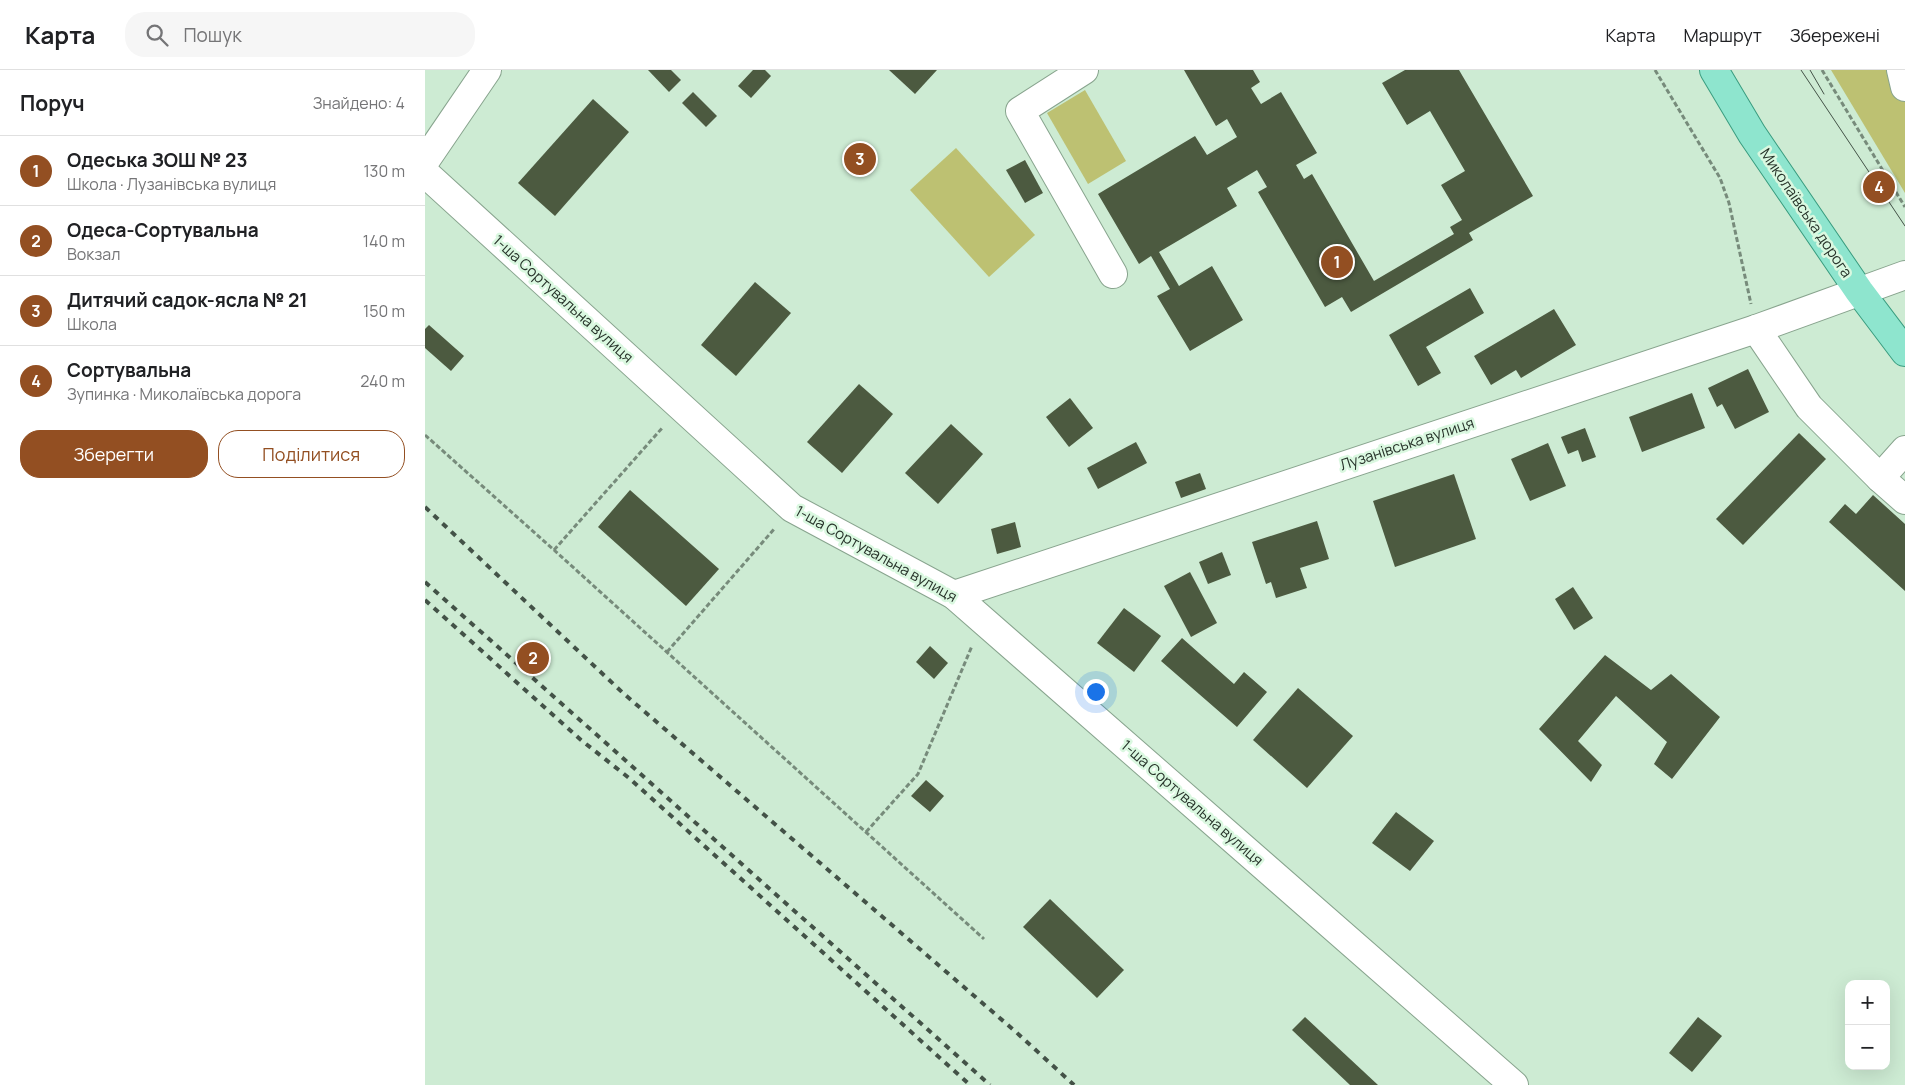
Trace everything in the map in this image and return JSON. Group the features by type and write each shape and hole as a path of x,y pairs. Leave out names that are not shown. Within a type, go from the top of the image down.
{"main road":[{"name":"Миколаївська дорога","path":"1714,70 1752,134 1859,291 1905,352"}],"street":[{"path":"425,161 487,70"},
{"path":"1084,70 1020,111 1113,274"},
{"path":"1901,70 1905,87"},
{"name":"1-ша Сортувальна вулиця","path":"425,173 792,508 954,595 1514,1085"},
{"name":"Лузанівська вулиця","path":"954,595 1756,329 1905,276"},
{"path":"1756,329 1809,407 1880,478 1905,500"},
{"path":"1880,478 1905,450"}],"path":[{"path":"1655,70 1720,178 1729,203 1756,329"},
{"path":"1822,70 1905,207"},
{"path":"554,550 681,407"},
{"path":"425,435 984,940"},
{"path":"667,652 792,508"},
{"path":"866,832 919,774 983,620"}],"green space":[{"path":"1831,70 1905,70 1905,193"},
{"path":"1085,90 1126,161 1088,184 1047,113"},
{"path":"956,148 1035,235 989,277 910,190"}],"building":[{"path":"648,70 671,70 681,80 669,92"},
{"path":"753,70 765,70 771,76 751,98 738,86"},
{"path":"889,70 937,70 915,94"},
{"path":"1184,70 1253,70 1260,82 1251,88 1261,104 1281,92 1317,153 1296,165 1304,179 1312,174 1374,281 1454,234 1450,227 1462,220 1441,185 1465,171 1430,111 1407,125 1382,83 1405,70 1459,70 1533,196 1469,233 1473,240 1351,312 1342,297 1325,307 1258,192 1267,187 1257,170 1227,188 1237,206 1159,252 1179,286 1212,266 1243,320 1190,351 1157,296 1170,289 1151,256 1139,264 1098,194 1195,136 1207,155 1237,137 1227,119 1216,126"},
{"path":"693,92 717,116 706,127 682,103"},
{"path":"593,99 629,132 555,216 518,183"},
{"path":"1025,160 1043,193 1025,203 1006,170"},
{"path":"755,282 791,313 736,376 701,345"},
{"path":"1470,288 1484,313 1426,347 1441,373 1418,386 1389,335"},
{"path":"1554,309 1576,345 1521,378 1516,370 1491,385 1474,356"},
{"path":"429,325 464,356 451,371 425,348 425,329"},
{"path":"1748,369 1769,412 1735,429 1722,404 1717,407 1708,388"},
{"path":"859,384 893,414 842,473 807,442"},
{"path":"1692,393 1705,428 1642,452 1629,417"},
{"path":"1070,398 1093,428 1069,447 1046,417"},
{"path":"951,424 983,454 938,504 905,473"},
{"path":"1585,428 1596,457 1582,462 1578,450 1568,454 1561,437"},
{"path":"1799,433 1826,459 1743,545 1716,519"},
{"path":"1136,442 1147,463 1098,489 1087,468"},
{"path":"1548,443 1566,486 1530,501 1511,459"},
{"path":"1200,473 1206,489 1181,498 1175,482"},
{"path":"1454,474 1476,539 1395,567 1373,501"},
{"path":"630,490 719,569 686,606 598,527"},
{"path":"1873,495 1905,524 1905,591 1829,522 1845,504 1856,514"},
{"path":"1317,521 1329,559 1300,568 1307,588 1276,598 1271,582 1266,584 1252,542"},
{"path":"1015,522 1021,547 997,554 991,529"},
{"path":"1222,552 1231,575 1208,584 1199,562"},
{"path":"1190,572 1217,623 1191,637 1164,586"},
{"path":"1573,587 1593,618 1574,630 1555,599"},
{"path":"1124,608 1161,636 1134,672 1097,643"},
{"path":"1182,638 1234,684 1244,672 1267,692 1237,727 1161,661"},
{"path":"930,646 948,663 934,679 916,662"},
{"path":"1605,655 1651,690 1671,674 1720,717 1672,779 1654,764 1667,742 1616,696 1578,741 1602,765 1591,782 1539,729"},
{"path":"1298,688 1353,736 1307,788 1253,740"},
{"path":"926,780 944,796 930,812 911,796"},
{"path":"1396,812 1434,841 1410,871 1372,843"},
{"path":"1050,899 1124,970 1097,998 1023,927"},
{"path":"1305,1017 1378,1085 1350,1085 1292,1030"},
{"path":"1698,1017 1722,1036 1692,1072 1669,1053"}],"tram line":[{"path":"1801,70 1905,226"},
{"path":"1810,70 1824,94"}],"railway":[{"path":"425,507 623,693 1016,1032 1074,1085"},
{"path":"425,582 990,1085"},
{"path":"425,600 581,740 629,778 970,1085"}],"place":[{"name":"Дитячий садок-ясла № 21","path":"860,159"},
{"name":"Сортувальна","path":"1879,187"},
{"name":"Одеська ЗОШ № 23","path":"1337,262"},
{"name":"Одеса-Сортувальна","path":"533,658"}]}
